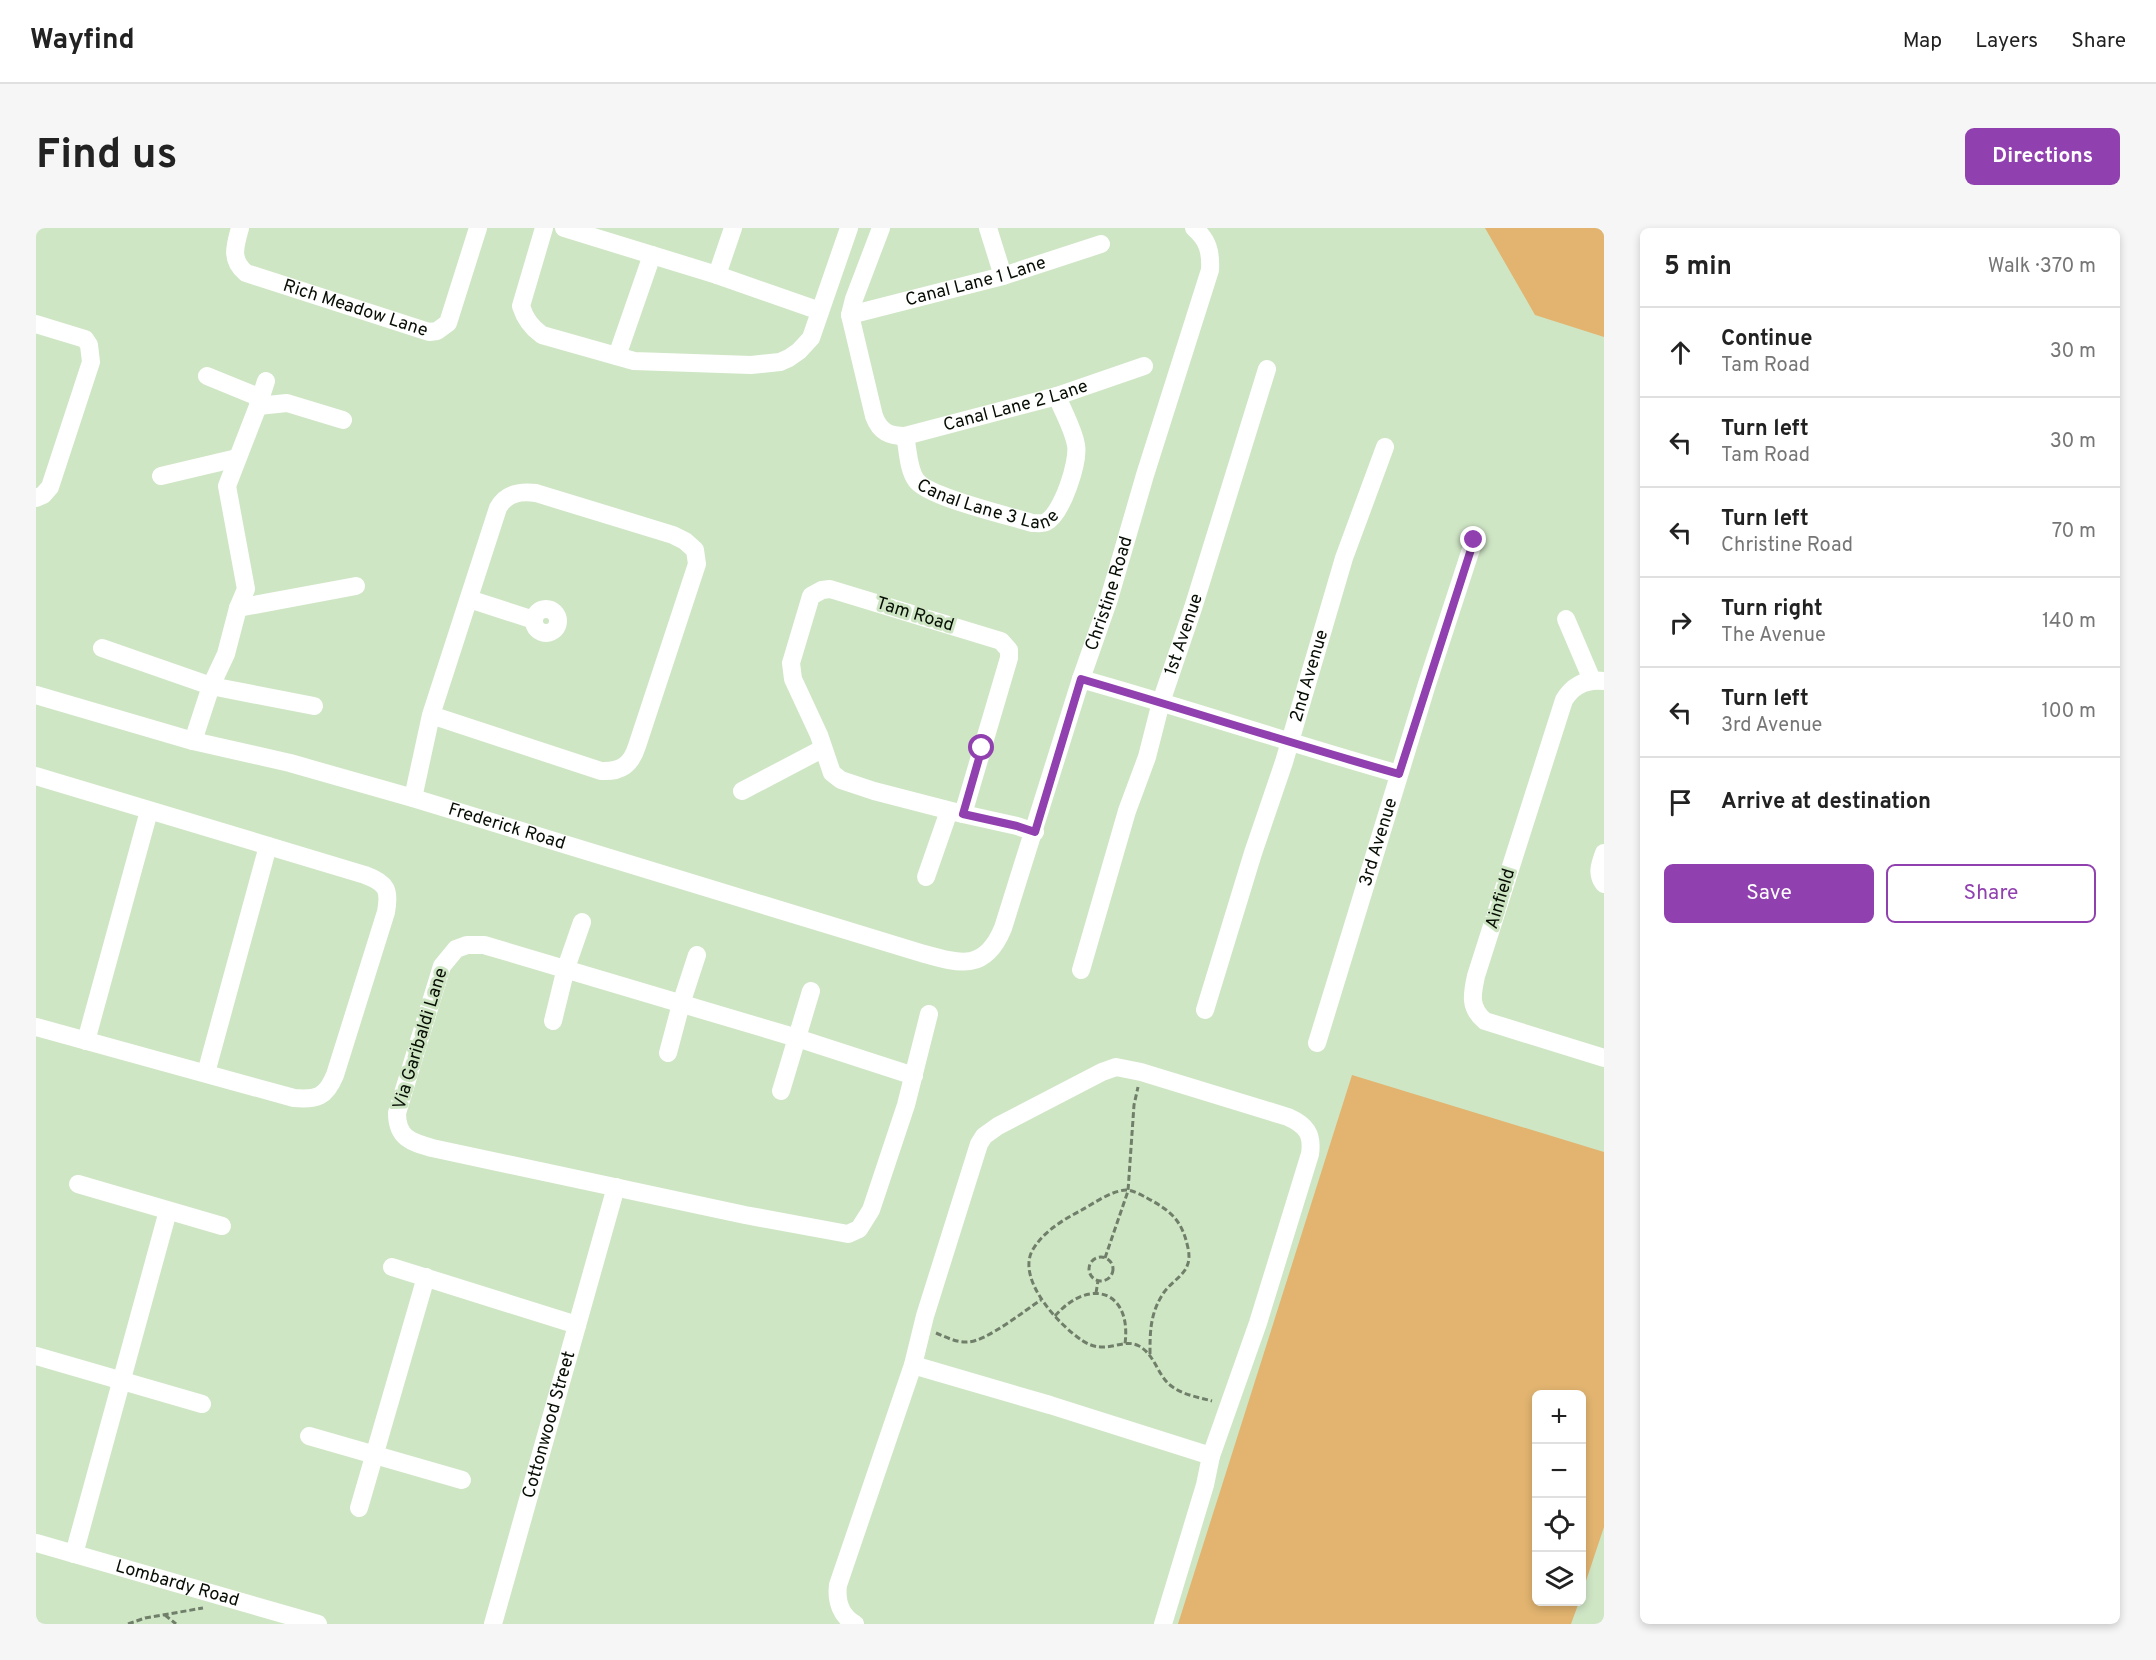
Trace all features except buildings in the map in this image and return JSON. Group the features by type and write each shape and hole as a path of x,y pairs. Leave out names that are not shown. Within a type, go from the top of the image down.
{"street":[{"name":"Rich Meadow Lane","path":"240,228 234,254 236,261 246,273 429,332 437,331 448,323 473,230"},
{"path":"544,228 521,306 525,318 533,329 542,335 617,356 650,362 751,365 780,362 799,351 811,338 849,228"},
{"path":"564,228 717,275 820,311"},
{"path":"717,275 733,228"},
{"path":"850,315 881,228"},
{"path":"988,228 1003,276"},
{"name":"Christine Road","path":"976,961 986,956 998,942 1035,832 1081,679 1109,599 1145,475 1210,270 1209,248 1194,228"},
{"name":"Canal Lane 1 Lane","path":"850,315 1003,276 1101,244"},
{"path":"617,356 652,255"},
{"name":"Canal Lane 2 Lane","path":"850,315 874,416 877,424 893,436 905,436 1057,396 1144,366"},
{"path":"36,324 85,339 89,345 91,362 50,488 36,498"},
{"name":"1st Avenue","path":"1081,970 1127,812 1147,757 1161,702 1193,608 1267,369"},
{"path":"207,376 343,420"},
{"path":"193,741 211,686 226,654 238,608 246,589 227,486 262,395"},
{"name":"Canal Lane 3 Lane","path":"905,436 913,474 921,486 938,494 1040,524 1047,522 1057,512 1077,457 1074,436 1057,396"},
{"name":"2nd Avenue","path":"1204,1010 1290,742 1344,558 1385,447"},
{"path":"161,476 237,458"},
{"path":"413,798 431,715 498,508 506,498 514,493 536,493 673,535 692,545 697,556 697,564 633,758 623,768 601,771 431,715"},
{"name":"3rd Avenue","path":"1317,1043 1399,774 1474,540"},
{"path":"238,608 356,586"},
{"name":"Tam Road","path":"926,877 956,813 1010,658 1009,650 1000,641 830,589 813,593 792,653 791,663 793,679 819,735 832,773 841,780 956,813 1035,832"},
{"path":"469,599 534,620"},
{"path":"1566,619 1598,681"},
{"path":"102,648 211,686 314,706"},
{"path":"1081,679 1399,774"},
{"name":"Ainfield","path":"1598,681 1577,685 1564,700 1476,976 1472,1000 1478,1015 1485,1021 1604,1058"},
{"name":"Frederick Road","path":"36,695 193,741 290,762 921,953 958,962 976,961"},
{"path":"742,791 822,749"},
{"path":"36,776 379,880 388,894 387,912 335,1075 330,1087 316,1098 294,1098 36,1027"},
{"path":"86,1041 149,811"},
{"path":"206,1073 268,846"},
{"path":"1604,853 1599,872 1604,884"},
{"path":"553,1021 566,969 582,922"},
{"name":"Via Garibaldi Lane","path":"914,1076 797,1038 475,944 466,945 452,953 442,966 397,1113 397,1122 403,1135 409,1140 432,1148 839,1234 853,1233 860,1229 871,1210 914,1076 929,1014"},
{"path":"668,1053 697,955"},
{"path":"781,1091 811,991"},
{"path":"855,1624 848,1620 840,1609 838,1585 913,1365 973,1159 984,1136 998,1126 1110,1068 1125,1068 1141,1072 1288,1117 1299,1121 1311,1136 1310,1154 1258,1323 1211,1456 1205,1485 1162,1624"},
{"path":"78,1184 222,1226"},
{"name":"Cottonwood Street","path":"493,1624 616,1187"},
{"path":"74,1554 168,1211"},
{"path":"392,1267 577,1325"},
{"path":"359,1508 426,1277"},
{"path":"36,1356 202,1404"},
{"path":"913,1365 1211,1456"},
{"path":"309,1436 462,1480"},
{"name":"Lombardy Road","path":"36,1543 318,1624"}],"path":[{"path":"1105,1258 1128,1191 1134,1105 1141,1072"},
{"path":"1150,1354 1149,1326 1155,1310 1168,1286 1186,1269 1189,1252 1184,1232 1173,1214 1139,1194 1128,1191 1109,1195 1052,1227 1042,1238 1031,1252 1029,1263 1041,1300 1084,1342 1099,1348 1125,1344 1138,1345 1150,1354 1168,1383 1180,1392 1228,1406"},
{"path":"1101,1257 1111,1263 1112,1271 1109,1278 1098,1281 1090,1274 1089,1267 1093,1260 1101,1257"},
{"path":"1095,1293 1098,1281"},
{"path":"1055,1316 1073,1299 1082,1294 1095,1293 1109,1298 1122,1311 1126,1328 1125,1344"},
{"path":"922,1328 959,1341 969,1342 998,1328 1041,1300"},
{"path":"128,1624 145,1618 206,1607 213,1593"},
{"path":"165,1615 176,1624"}],"shaded area":[{"path":"1485,228 1604,228 1604,337 1535,315"},
{"path":"1352,1075 1604,1152 1604,1527 1586,1581 1586,1390 1532,1390 1532,1606 1578,1606 1571,1624 1178,1624"}],"route":[{"path":"982,748 963,814 1035,832 1081,679 1399,774 1474,540"}]}
